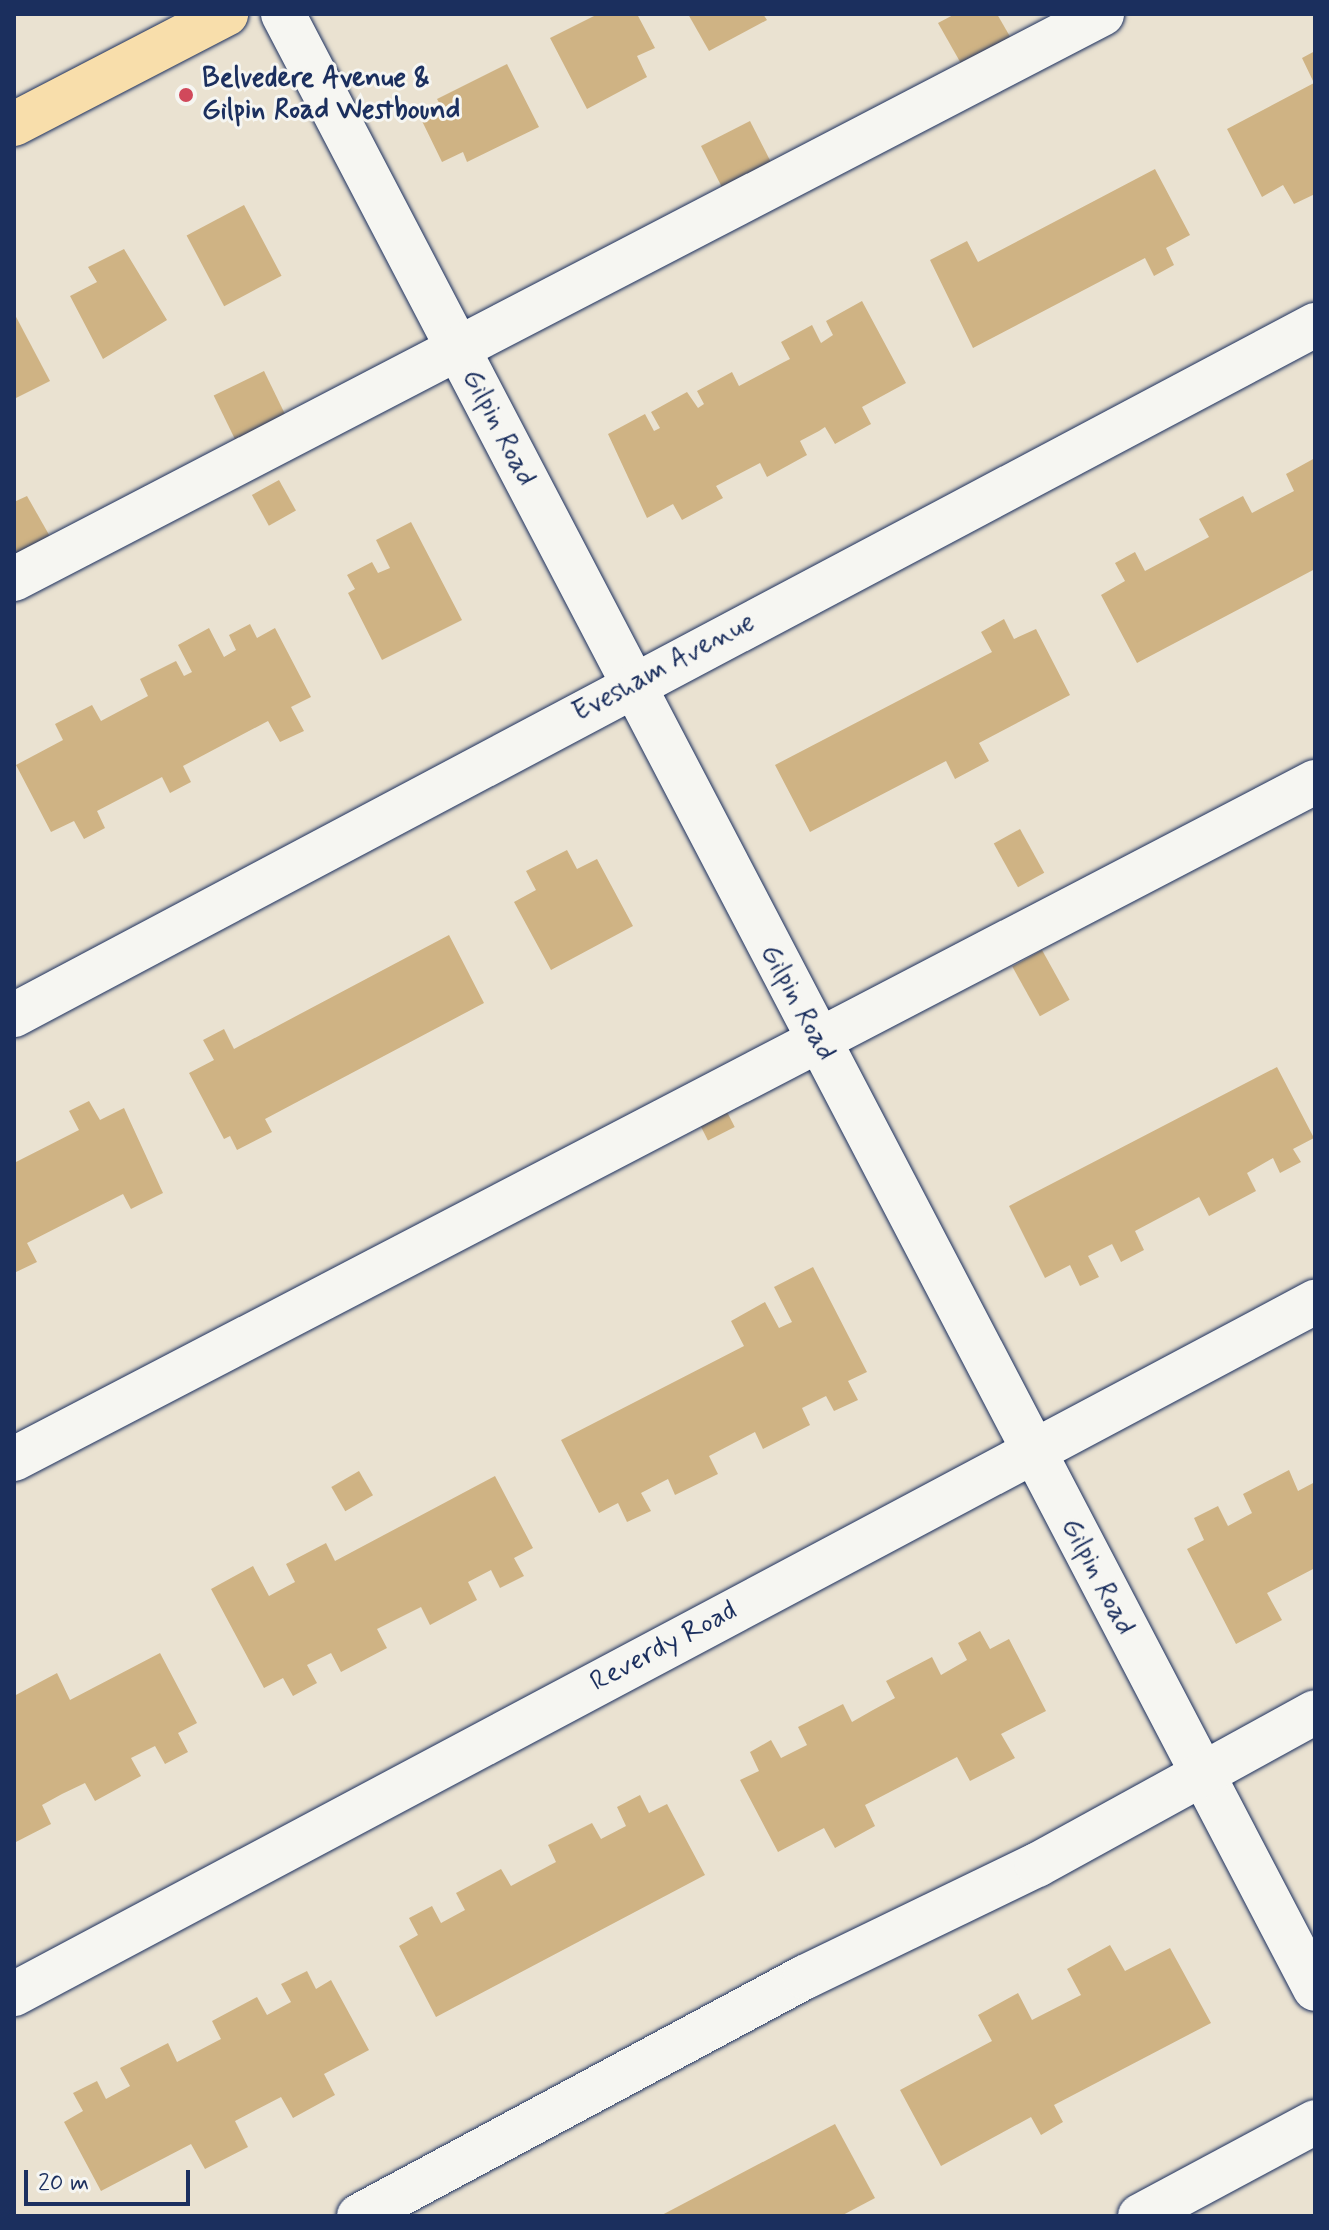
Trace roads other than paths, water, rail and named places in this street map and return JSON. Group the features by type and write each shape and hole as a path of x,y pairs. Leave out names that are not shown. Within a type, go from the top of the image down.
{"main road":[{"path":"14,124 226,14"}],"street":[{"name":"Gilpin Road","path":"283,14 1200,1775 1315,1989"},
{"path":"14,579 456,346 1102,14"},
{"name":"Evesham Avenue","path":"14,1015 631,685 1315,325"},
{"path":"14,1459 1315,782"},
{"name":"Reverdy Road","path":"14,1994 1315,1302"},
{"path":"359,2216 1315,1712"},
{"path":"1140,2216 1315,2122"}],"place":[{"name":"Belvedere Avenue & Gilpin Road Westbound","path":"186,95"}]}
